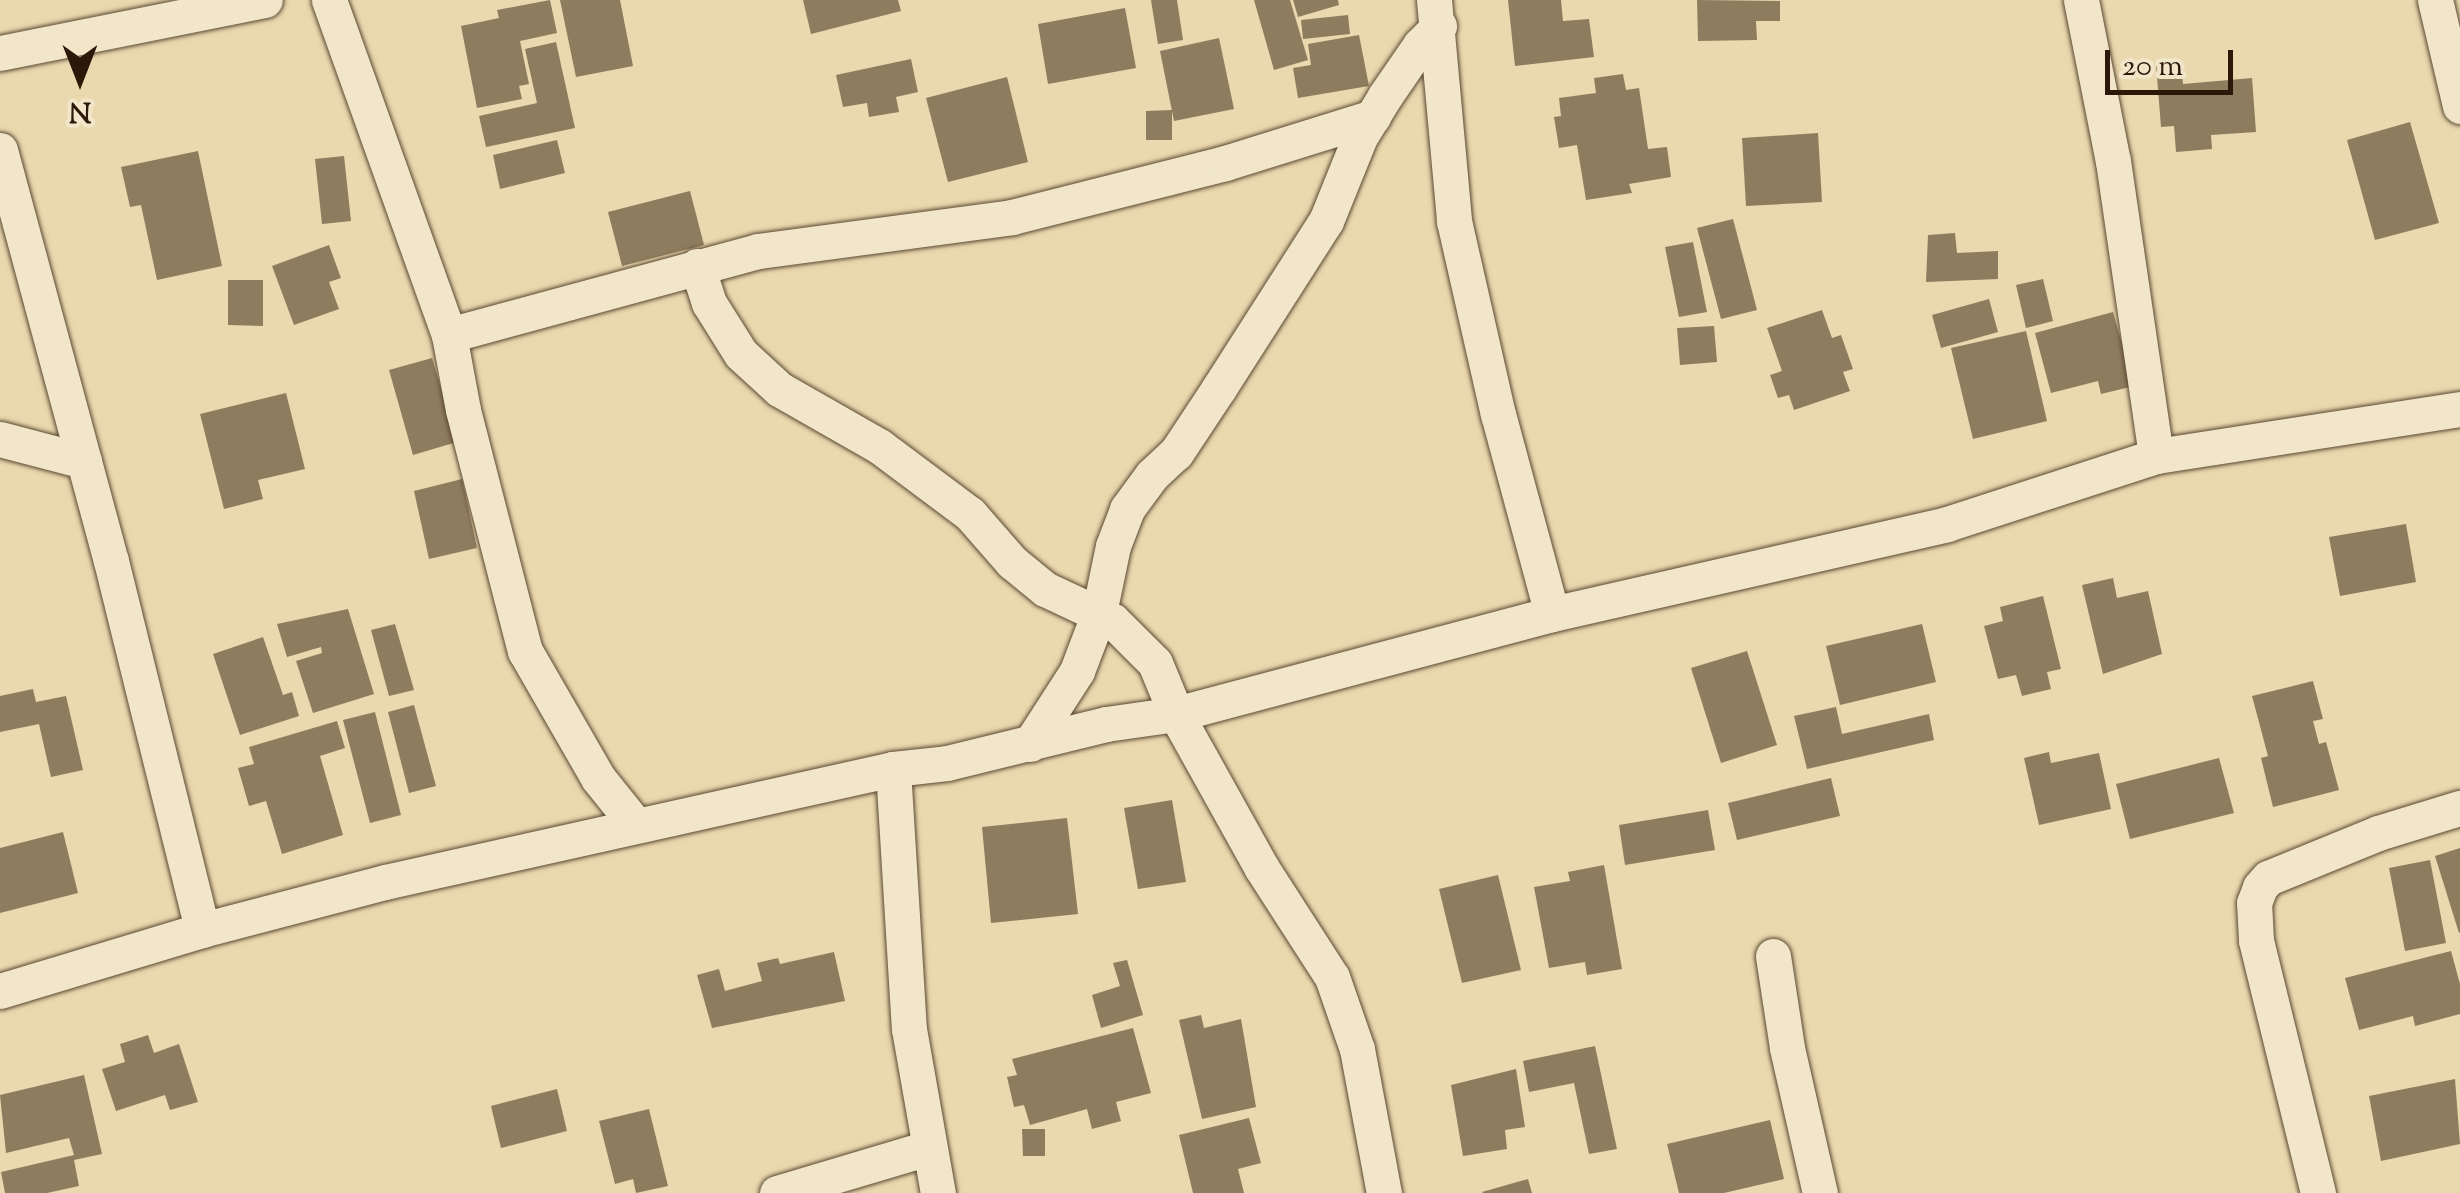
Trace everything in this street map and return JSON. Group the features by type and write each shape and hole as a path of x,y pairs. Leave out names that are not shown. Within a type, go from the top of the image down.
{"street":[{"path":"0,53 265,0"},
{"path":"330,0 448,335 462,410 525,651 598,778 635,824"},
{"path":"2081,0 2112,160 2156,456"},
{"path":"2435,0 2456,66 2460,106"},
{"path":"1437,13 1454,222 1498,414 1552,614"},
{"path":"1030,744 1077,671 1127,509 1152,475 1176,453 1326,222 1360,137 1437,13"},
{"path":"448,335 758,251 1012,217 1225,164 1374,116"},
{"path":"0,150 84,460 202,930"},
{"path":"697,266 709,302 741,354 779,388 879,446 970,514 1012,562 1044,588 1127,630 1156,663 1176,714 1261,867 1332,977 1361,1063 1384,1193"},
{"path":"0,991 202,930 385,882 893,769 1030,744 1106,724 1176,714 1552,614 1947,524 2156,456 2460,408"},
{"path":"0,439 30,443 84,460"},
{"path":"893,769 908,1029 938,1193"},
{"path":"2318,1193 2256,940 2254,903 2268,878 2378,833 2460,808"},
{"path":"1773,956 1787,1048 1820,1193"},
{"path":"777,1193 928,1148"}],"building":[{"path":"550,0 557,33 520,41 529,84 519,86 522,99 477,108 461,26 499,18 497,10"},
{"path":"560,0 620,0 633,66 576,77"},
{"path":"803,0 898,0 901,11 811,34"},
{"path":"1151,0 1177,0 1183,40 1158,44"},
{"path":"1254,0 1290,0 1308,60 1274,70"},
{"path":"1293,0 1338,0 1339,5 1298,17"},
{"path":"1508,0 1561,0 1563,21 1589,19 1594,57 1515,66"},
{"path":"1697,0 1780,1 1780,21 1756,21 1757,40 1698,41"},
{"path":"1125,8 1136,68 1048,84 1038,24"},
{"path":"1348,15 1350,34 1303,39 1301,20"},
{"path":"1359,35 1369,86 1298,98 1293,68 1311,65 1308,44"},
{"path":"1219,38 1234,109 1174,121 1160,51"},
{"path":"556,42 575,128 486,147 479,116 537,103 525,49"},
{"path":"911,59 918,92 896,97 899,112 869,117 867,103 843,107 836,75"},
{"path":"2181,62 2183,84 2252,78 2256,132 2211,135 2212,149 2176,152 2174,126 2161,127 2156,64"},
{"path":"1623,74 1626,90 1639,88 1648,149 1667,147 1671,177 1629,184 1632,193 1586,200 1577,145 1559,148 1554,117 1561,116 1559,98 1596,93 1594,78"},
{"path":"1007,77 1028,162 948,182 926,98"},
{"path":"1172,110 1172,140 1146,140 1146,111"},
{"path":"2410,122 2439,223 2375,240 2347,140"},
{"path":"1818,133 1822,202 1746,206 1742,138"},
{"path":"557,140 565,173 500,189 493,155"},
{"path":"198,151 222,266 157,280 141,205 130,207 121,167"},
{"path":"344,156 351,221 322,224 315,159"},
{"path":"690,191 704,245 622,266 608,212"},
{"path":"1733,219 1757,310 1721,319 1697,228"},
{"path":"1955,233 1957,253 1998,251 1998,279 1926,282 1928,235"},
{"path":"1693,242 1707,312 1679,317 1665,247"},
{"path":"329,245 341,278 329,282 339,309 294,325 272,266"},
{"path":"2043,279 2053,321 2026,328 2016,285"},
{"path":"228,280 263,280 263,326 228,325"},
{"path":"1989,299 1998,332 1941,348 1932,315"},
{"path":"1822,310 1832,338 1841,335 1853,369 1843,372 1850,391 1794,410 1789,395 1778,398 1770,375 1782,371 1767,328"},
{"path":"2113,312 2134,386 2101,394 2098,381 2051,393 2035,333"},
{"path":"1714,326 1717,362 1680,365 1677,328"},
{"path":"2026,331 2047,421 1973,439 1951,348"},
{"path":"432,358 457,442 413,455 389,370"},
{"path":"286,393 305,469 258,480 263,499 224,509 200,414"},
{"path":"462,479 477,548 429,559 414,491"},
{"path":"2406,524 2416,582 2340,596 2329,537"},
{"path":"2113,578 2117,598 2148,591 2162,654 2103,674 2082,585"},
{"path":"2043,596 2061,669 2047,672 2051,689 2022,696 2016,675 1998,679 1984,626 2003,621 2000,607"},
{"path":"348,609 374,694 313,713 296,661 322,653 321,647 287,657 277,624"},
{"path":"395,624 414,690 389,696 371,630"},
{"path":"1922,624 1936,682 1840,705 1826,646"},
{"path":"263,637 283,695 292,692 299,716 240,735 213,654"},
{"path":"1747,651 1777,745 1721,763 1691,668"},
{"path":"2313,681 2323,719 2313,721 2319,744 2326,742 2339,790 2273,807 2261,758 2268,756 2252,696"},
{"path":"33,689 36,702 66,696 83,770 51,777 39,724 0,732 0,696"},
{"path":"414,705 436,786 409,793 388,712"},
{"path":"1836,707 1842,734 1929,714 1934,740 1807,769 1794,716"},
{"path":"375,712 401,815 370,823 343,720"},
{"path":"337,721 345,748 320,756 343,835 282,854 266,801 249,806 238,768 254,764 249,747"},
{"path":"2049,752 2051,763 2099,753 2111,809 2039,825 2024,758"},
{"path":"2219,758 2234,813 2130,839 2116,784"},
{"path":"1831,778 1840,816 1737,840 1728,803"},
{"path":"1172,800 1186,882 1138,889 1124,808"},
{"path":"1708,810 1715,850 1625,865 1619,825"},
{"path":"1067,818 1078,914 991,923 982,827"},
{"path":"63,832 78,893 0,913 0,848"},
{"path":"2460,848 2460,932 2459,933 2435,856"},
{"path":"2430,860 2446,943 2405,951 2389,868"},
{"path":"1604,865 1622,969 1587,975 1585,962 1549,968 1534,887 1570,881 1568,872"},
{"path":"1498,875 1521,970 1462,983 1439,889"},
{"path":"2451,951 2460,984 2460,1014 2415,1026 2413,1016 2359,1030 2345,978"},
{"path":"834,952 845,1001 712,1028 697,975 719,969 725,991 762,981 757,963 778,958 780,964"},
{"path":"1127,960 1143,1015 1101,1028 1092,995 1120,986 1113,963"},
{"path":"1201,1015 1204,1028 1241,1019 1256,1107 1202,1119 1179,1020"},
{"path":"1133,1028 1151,1093 1116,1102 1121,1121 1092,1129 1087,1109 1030,1125 1024,1105 1014,1107 1007,1077 1017,1075 1012,1059"},
{"path":"148,1035 154,1053 179,1044 198,1102 170,1110 165,1095 116,1111 102,1069 125,1062 120,1044"},
{"path":"1595,1046 1617,1149 1589,1154 1574,1083 1529,1092 1523,1061"},
{"path":"1516,1069 1525,1127 1505,1130 1507,1149 1463,1156 1451,1085"},
{"path":"84,1075 102,1154 74,1160 79,1186 47,1193 5,1193 1,1172 74,1155 69,1138 6,1153 0,1095"},
{"path":"2455,1079 2460,1144 2381,1161 2369,1096"},
{"path":"557,1089 567,1131 501,1148 491,1106"},
{"path":"649,1109 668,1186 636,1193 633,1179 615,1184 599,1121"},
{"path":"1249,1118 1261,1163 1238,1169 1244,1193 1193,1193 1179,1135"},
{"path":"1770,1120 1784,1179 1724,1193 1679,1193 1667,1144"},
{"path":"1022,1129 1045,1129 1045,1156 1023,1156"},
{"path":"1528,1179 1532,1193 1482,1192"}]}
